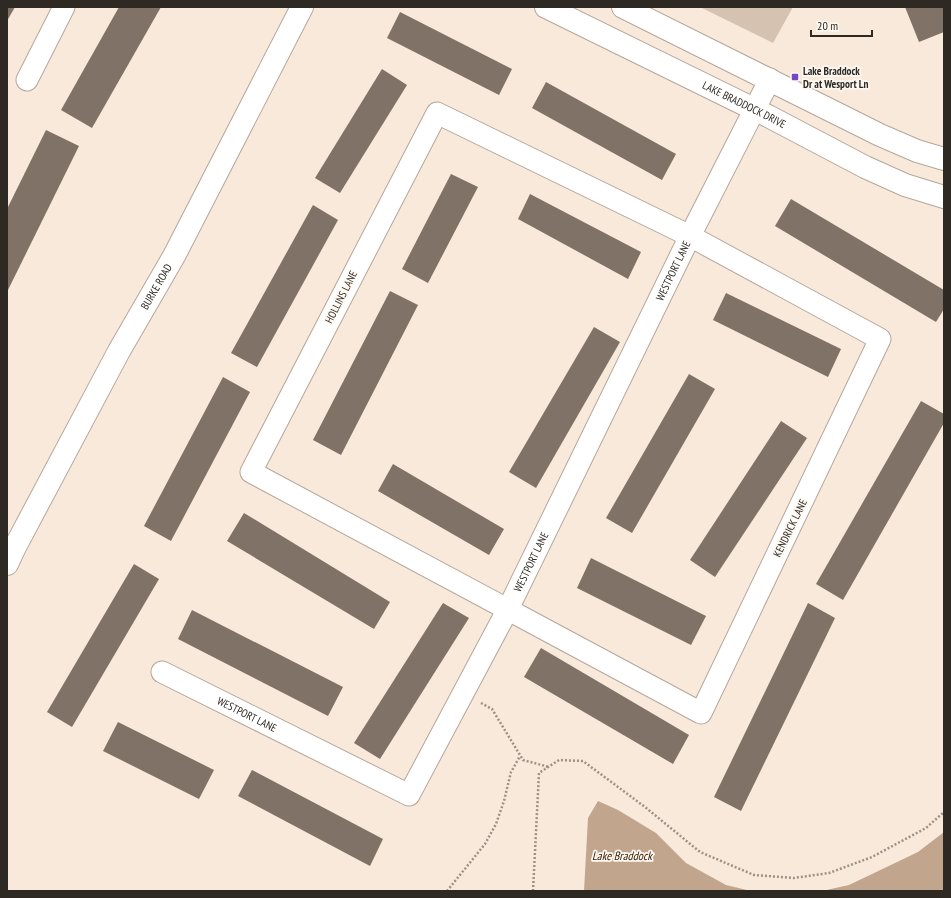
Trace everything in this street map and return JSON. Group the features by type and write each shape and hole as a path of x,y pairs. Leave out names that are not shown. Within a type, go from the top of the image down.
{"street":[{"path":"27,80 64,7"},
{"name":"BURKE ROAD","path":"7,564 119,352 174,256 302,7"},
{"name":"LAKE BRADDOCK DRIVE","path":"546,7 865,167 905,185 944,197"},
{"path":"623,7 880,134 917,151 944,159"},
{"name":"WESTPORT LANE","path":"162,672 408,795 508,609 690,236 770,79"},
{"name":"HOLLINS LANE","path":"508,609 251,472 436,113 690,236"},
{"name":"KENDRICK LANE","path":"508,609 701,713 880,339 690,236"}],"path":[{"path":"464,692 492,709 523,760 549,767"},
{"path":"448,891 485,844 496,824 504,801 511,772 520,756"},
{"path":"533,891 539,773 559,760 583,761 645,807 700,852 754,875 794,878 829,873 872,857 926,828 944,812"}],"shaded area":[{"path":"700,7 793,7 773,43"}],"water":[{"name":"Lake Braddock","path":"598,801 618,810 656,833 686,863 726,885 751,891 584,891 588,818"},
{"path":"944,832 944,891 822,891 849,885 918,852"}],"building":[{"path":"7,7 15,7 7,21"},
{"path":"119,7 161,7 92,128 61,110"},
{"path":"905,7 944,7 944,32 919,42"},
{"path":"400,12 512,69 499,95 387,38"},
{"path":"382,69 407,85 340,193 315,178"},
{"path":"546,82 676,154 662,180 532,108"},
{"path":"46,130 79,146 7,292 7,209"},
{"path":"451,174 478,187 428,283 402,269"},
{"path":"530,194 641,252 628,279 518,219"},
{"path":"791,199 944,290 944,309 936,322 775,226"},
{"path":"313,205 338,220 257,367 231,353"},
{"path":"390,291 418,305 341,455 313,440"},
{"path":"726,293 841,349 828,377 713,320"},
{"path":"594,327 620,342 536,488 509,472"},
{"path":"689,374 715,389 632,533 606,518"},
{"path":"223,377 250,392 171,541 144,526"},
{"path":"921,401 944,414 944,423 843,600 816,584"},
{"path":"781,421 807,438 715,577 690,560"},
{"path":"393,464 504,529 489,555 378,491"},
{"path":"244,513 390,602 374,629 227,541"},
{"path":"591,558 706,616 691,645 577,588"},
{"path":"134,564 159,579 72,727 47,712"},
{"path":"443,603 469,618 380,759 354,743"},
{"path":"808,603 835,618 741,811 714,797"},
{"path":"192,610 343,687 328,716 178,639"},
{"path":"541,648 689,735 673,764 524,677"},
{"path":"118,722 214,770 199,799 103,751"},
{"path":"252,770 383,839 370,866 238,796"}],"place":[{"name":"Lake Braddock Dr at Wesport Ln","path":"795,77"}]}
